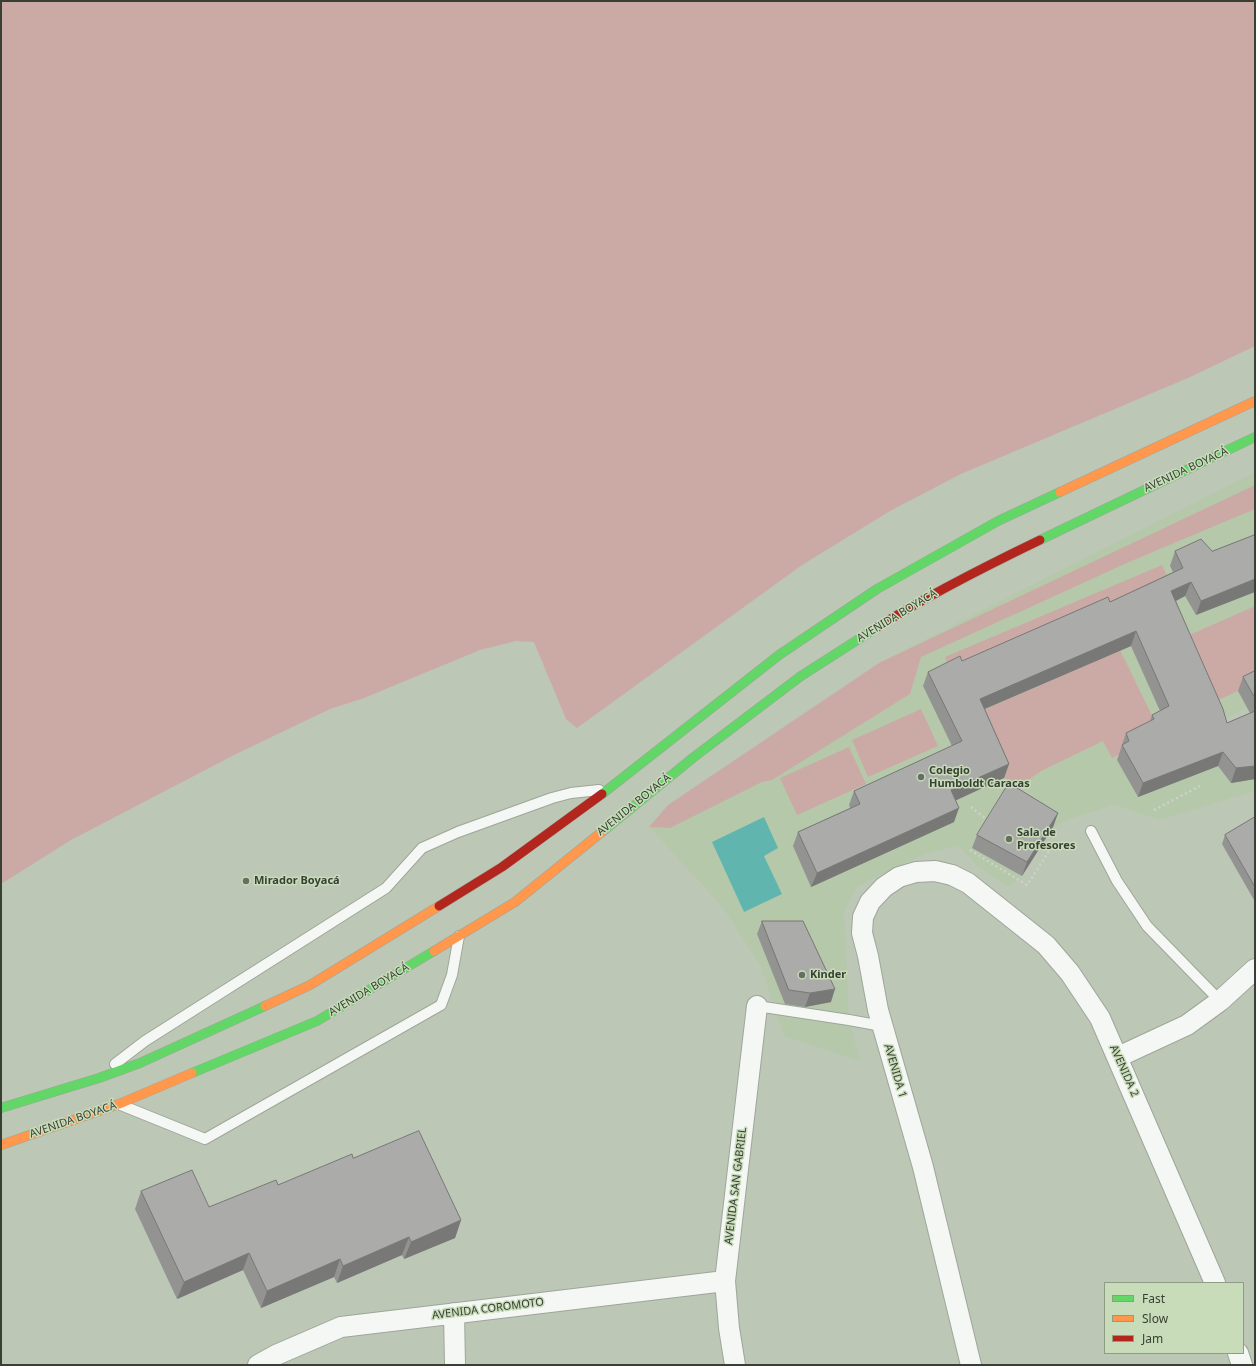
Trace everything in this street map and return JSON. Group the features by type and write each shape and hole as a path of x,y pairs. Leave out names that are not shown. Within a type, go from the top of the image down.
{"highway":[{"path":"1,1108 99,1078 140,1063 310,985 502,867 607,790 779,655 877,589 998,521 1255,401"},
{"name":"AVENIDA BOYACÁ","path":"1,1145 119,1104 317,1021 515,902 694,757 801,676 906,609 1008,555 1255,437"}],"street":[{"name":"AVENIDA 1","path":"971,1365 923,1167 882,1026 862,933 863,917 870,902 884,887 899,877 916,872 935,871 952,875 968,883 983,894"},
{"name":"AVENIDA 2","path":"983,894 1046,945 1070,973 1100,1018 1215,1282"},
{"path":"1118,1057 1187,1024 1220,1001 1255,969"},
{"name":"AVENIDA SAN GABRIEL","path":"735,1365 728,1328 725,1281 757,1006"},
{"name":"AVENIDA COROMOTO","path":"258,1365 276,1355 341,1328 725,1281"},
{"path":"454,1313 456,1365"},
{"path":"1238,1354 1242,1365"}],"lane":[{"path":"99,1078 145,1041 386,888 422,848 458,832 552,798 571,793 607,790"},
{"path":"1091,832 1117,881 1147,926 1220,1001"},
{"path":"119,1104 205,1139 441,1005 452,975 460,934"},
{"path":"757,1006 882,1026"}],"path":[{"path":"1154,810 1202,785"},
{"path":"971,807 986,819"},
{"path":"970,850 1027,885 1054,842"}],"shaded area":[{"path":"1,1 1255,1 1255,346 1188,378 961,474 890,511 802,565 577,728 566,719 534,642 516,641 480,650 364,698 330,709 236,754 71,840 1,884"},
{"name":"Colegio Humboldt Caracas","path":"1255,472 1255,722 1246,707 1218,723 1164,721 1147,729 1255,723 1255,791 1159,820 1114,805 1069,819 1053,827 1022,876 1008,886 979,868 958,845 920,856 885,872 857,887 844,910 849,1020 860,1061 784,1036 761,966 721,905 649,827 668,805 879,663"},
{"path":"1255,485 1255,509 1129,562 921,657 910,694 772,780 762,782 670,828 649,827 668,805 879,663"},
{"path":"1162,565 1169,580 951,672 945,657"},
{"path":"1255,606 1255,683 1214,702 1185,637"},
{"path":"1120,650 1161,734 1112,758 1103,741 1041,771 1021,785 1004,778 979,712"},
{"path":"921,709 938,746 868,777 852,740"},
{"path":"849,747 866,784 797,815 780,778"}],"water":[{"path":"764,817 778,848 764,856 782,894 744,912 712,842"}],"building":[{"path":"1255,535 1255,579 1201,601 1191,582 1171,591 1223,709 1227,723 1255,711 1255,766 1236,768 1223,752 1143,783 1122,745 1129,741 1126,733 1154,719 1152,715 1169,706 1136,631 980,699 1009,764 951,790 959,808 817,873 798,832 860,804 854,791 962,741 928,672 960,656 962,661 1108,597 1110,602 1183,568 1175,551 1201,539 1212,551"},
{"path":"1255,671 1255,698 1243,677"},
{"path":"1009,783 1058,813 1027,862 977,835"},
{"path":"1255,817 1255,887 1225,835"},
{"path":"762,921 803,921 835,989 810,993 789,990"},
{"path":"419,1131 461,1220 411,1242 409,1237 343,1266 340,1259 267,1291 249,1253 184,1282 141,1191 192,1170 209,1207 276,1180 278,1185 352,1154 353,1158"}],"traffic: fast":[{"path":"1040,540 1255,437"},
{"path":"602,794 779,655 877,589 998,521 1060,492"},
{"path":"603,831 694,757 801,676 876,628"},
{"path":"192,1073 317,1021 434,951"},
{"path":"1,1108 99,1078 140,1063 265,1006"}],"traffic: slow":[{"path":"1060,492 1255,401"},
{"path":"434,951 515,902 603,831"},
{"path":"265,1006 310,985 439,906"},
{"path":"1,1145 119,1104 192,1073"}],"traffic: jam":[{"path":"876,628 956,582 1040,540"},
{"path":"439,906 502,867 602,794"}],"place":[{"name":"Colegio Humboldt Caracas","path":"921,777"},
{"name":"Sala de Profesores","path":"1009,839"},
{"name":"Mirador Boyacá","path":"246,881"},
{"name":"Kinder","path":"802,975"}]}
